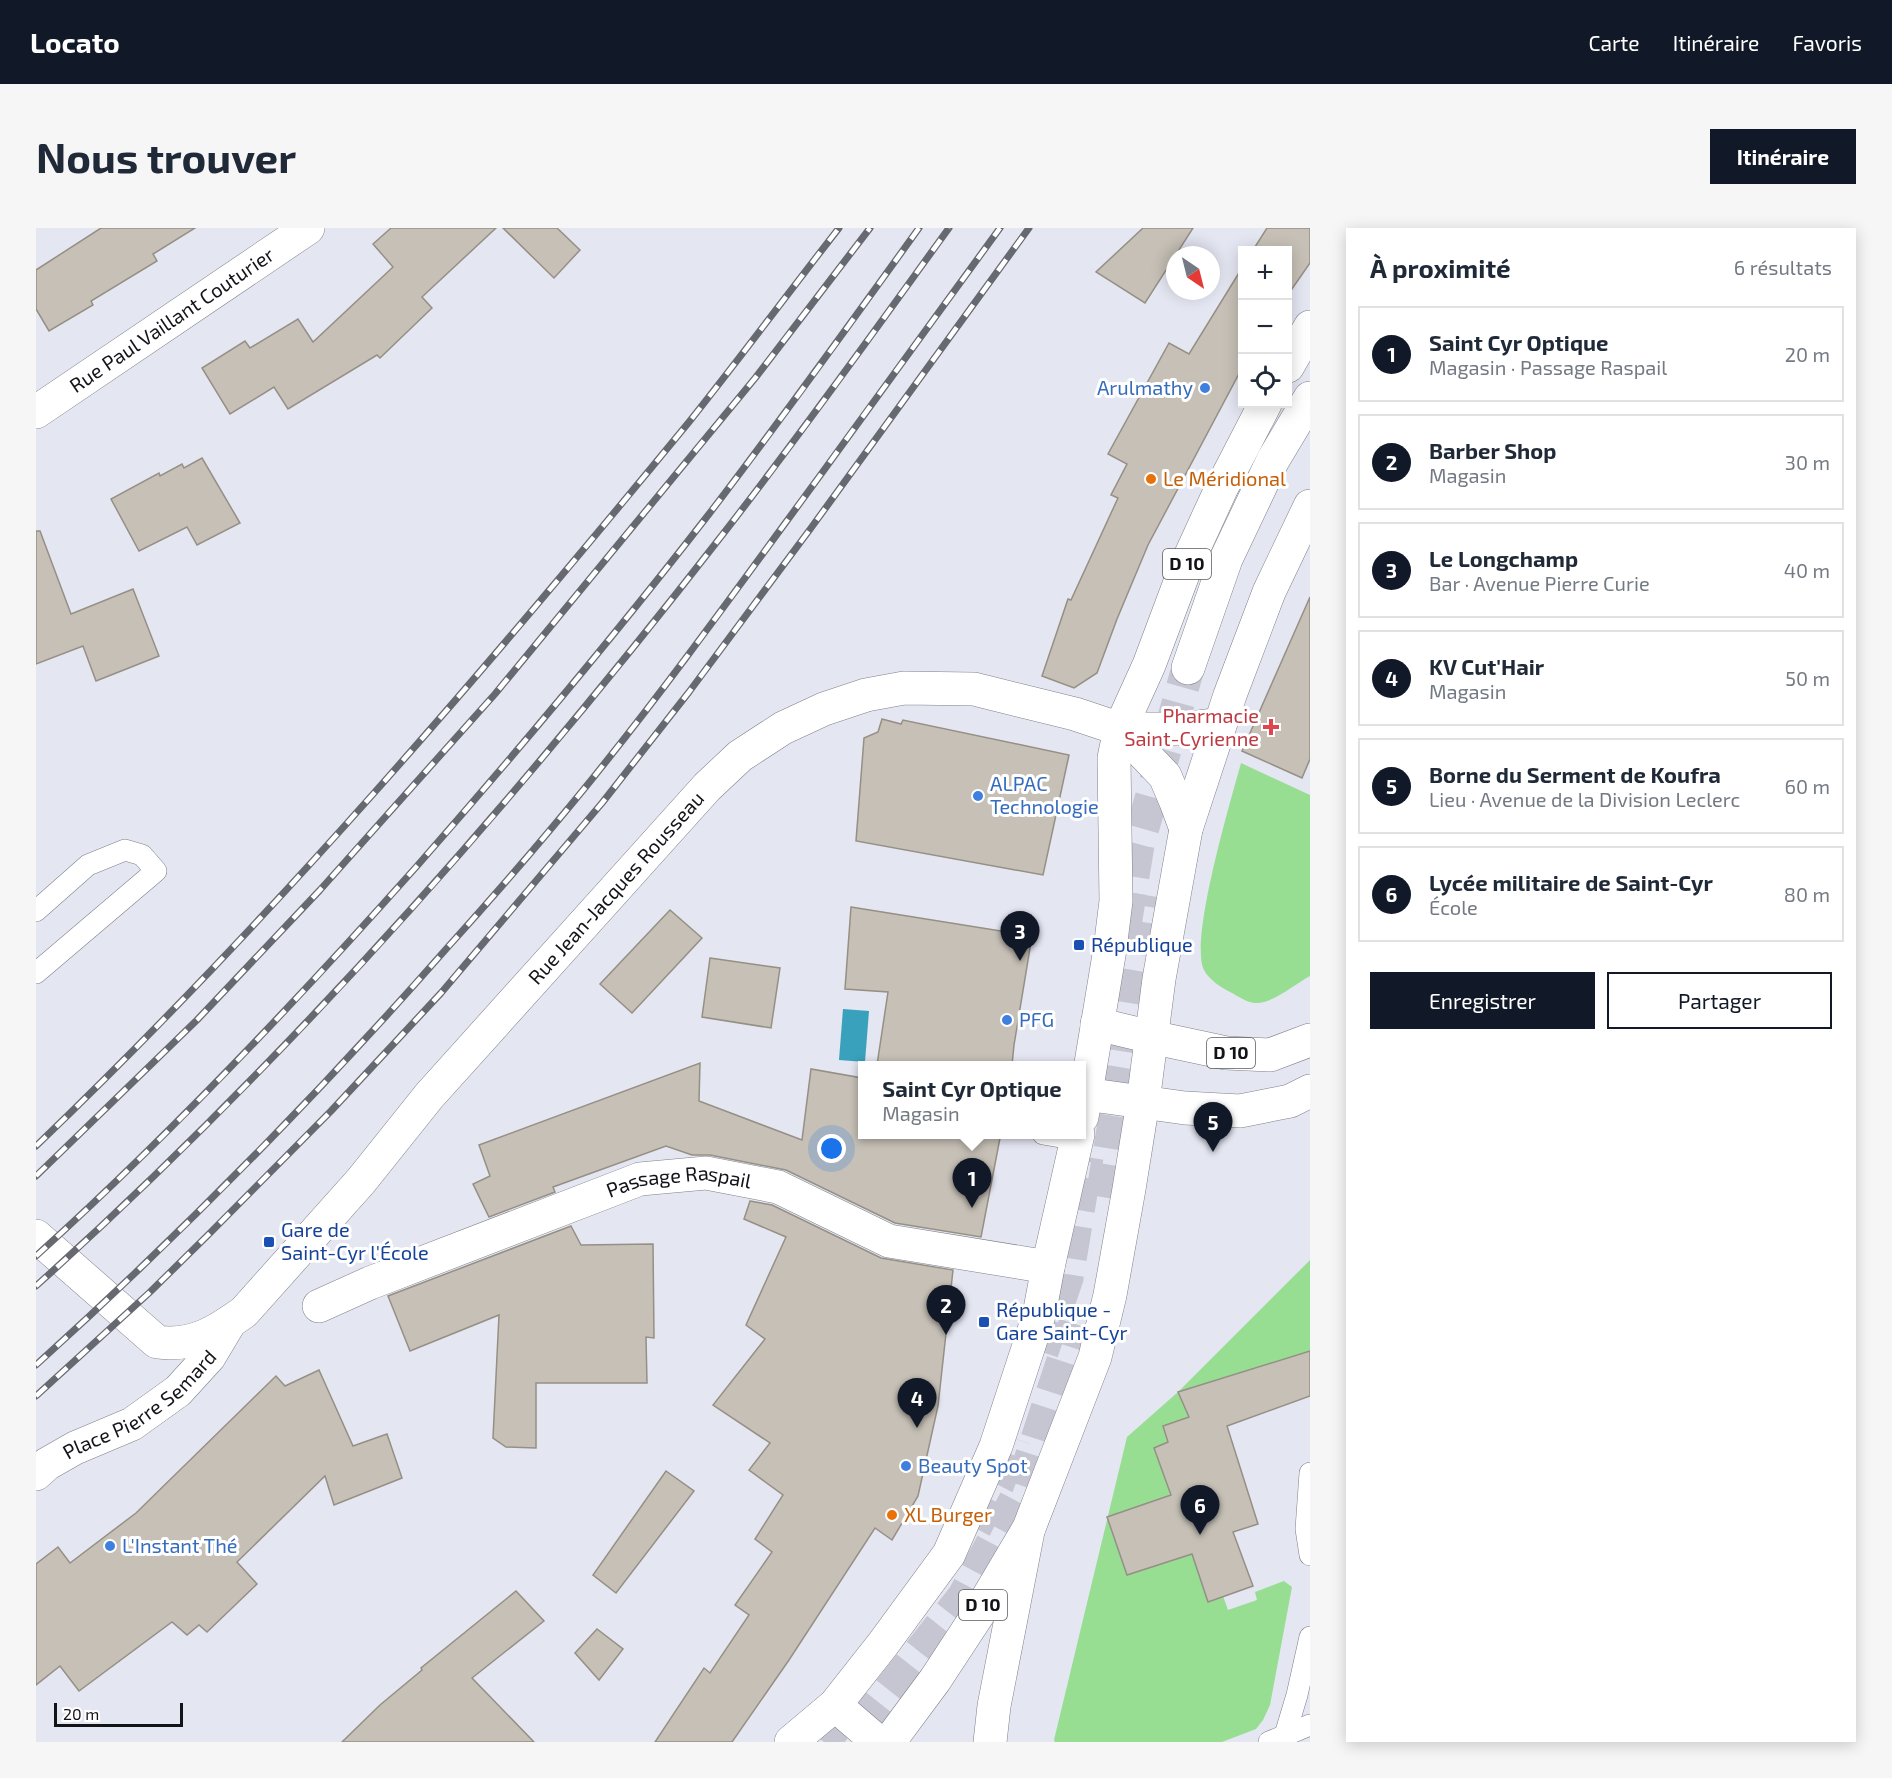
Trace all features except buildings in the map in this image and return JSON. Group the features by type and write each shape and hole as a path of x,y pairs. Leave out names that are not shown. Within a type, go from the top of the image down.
{"main road":[{"name":"Rue Paul Vaillant Couturier","path":"36,412 308,228"},
{"path":"1292,358 1310,327"},
{"name":"D 10","path":"1310,398 1273,460 1226,560 1196,672 1245,565 1292,470 1310,440"},
{"name":"D 10","path":"1086,1091 1116,901 1114,758 1120,729 1149,664 1188,561 1221,489 1263,408"},
{"name":"D 10","path":"889,1742 941,1671 977,1616 1029,1528 1095,1357 1110,1295 1143,1102 1159,979 1186,829 1220,724 1269,592 1310,506"},
{"name":"Rue Jean-Jacques Rousseau","path":"230,1322 244,1312 362,1181 429,1096 699,796 740,756 783,728 824,709 866,695 904,688 974,688 1075,714 1120,729"},
{"path":"1120,729 1183,729 1220,724"},
{"path":"1120,729 1165,776 1186,829"},
{"path":"1097,1024 1151,1037"},
{"name":"D 10","path":"1151,1037 1226,1053 1270,1055 1310,1040"},
{"path":"1086,1119 1143,1102 1185,1108 1240,1111 1290,1101 1310,1091"},
{"name":"D 10","path":"791,1742 835,1704 883,1644 949,1554 996,1446 1039,1315 1077,1139"},
{"name":"Passage Raspail","path":"319,1306 370,1282 640,1179 706,1173 778,1187 889,1241 1048,1268"},
{"path":"36,1236 157,1342 168,1344 189,1342 209,1335 230,1322"},
{"name":"Place Pierre Semard","path":"36,1474 47,1464 75,1448 132,1424 178,1390 209,1357 230,1322"},
{"name":"D 10","path":"990,1742 994,1706 1029,1528"},
{"path":"835,1704 878,1742"}],"lane":[{"path":"36,911 88,865 124,850 142,855 156,871 36,973"},
{"path":"1310,1473 1306,1529 1310,1555"},
{"path":"1277,1739 1297,1695 1310,1637"},
{"path":"1277,1739 1310,1725"}],"green space":[{"path":"1241,763 1310,795 1310,976 1277,997 1257,1003 1241,998 1212,980 1204,970 1201,954 1206,901"},
{"path":"1310,1260 1310,1355 1308,1352 1178,1392"},
{"path":"1178,1392 1189,1417 1164,1426 1168,1442 1154,1448 1171,1495 1108,1518 1127,1437"},
{"path":"1107,1519 1127,1575 1192,1554 1208,1601 1223,1596 1228,1610 1257,1600 1255,1592 1284,1581 1292,1587 1270,1705 1256,1729 1222,1742 1055,1742"}],"water":[{"path":"843,1009 869,1011 865,1061 839,1060"}],"tunnel":[{"path":"1125,925 1138,845 1188,668"},
{"path":"1102,1197 1151,896"},
{"path":"1042,1352 1067,1278 1087,1157"},
{"path":"859,1729 964,1596 1020,1491 1075,1324"},
{"path":"975,1528 998,1484 1014,1438"},
{"path":"824,1742 863,1691"}],"railway":[{"path":"36,1146 123,1061 292,884 454,702 689,422 839,228"},
{"path":"36,1176 197,1020 320,890 495,694 756,377 870,228"},
{"path":"36,1256 184,1115 279,1017 417,866 492,779 602,648 709,514 919,228"},
{"path":"36,1286 130,1200 310,1019 481,830 644,634 723,534 949,228"},
{"path":"36,1365 90,1316 248,1162 349,1057 534,849 674,674 1000,228"},
{"path":"36,1396 149,1293 207,1236 331,1111 441,993 602,803 689,692 1029,228"}],"place":[{"name":"Arulmathy","path":"1205,388"},
{"name":"Le Méridional","path":"1151,479"},
{"name":"Pharmacie Saint-Cyrienne","path":"1271,727"},
{"name":"ALPAC Technologie","path":"978,796"},
{"name":"République","path":"1079,945"},
{"name":"Le Longchamp","path":"1020,961"},
{"name":"PFG","path":"1007,1020"},
{"name":"Borne du Serment de Koufra","path":"1213,1152"},
{"name":"Saint Cyr Optique","path":"972,1208"},
{"name":"Gare de Saint-Cyr l'École","path":"269,1242"},
{"name":"République - Gare Saint-Cyr","path":"984,1322"},
{"name":"Barber Shop","path":"946,1335"},
{"name":"KV Cut'Hair","path":"917,1428"},
{"name":"Beauty Spot","path":"906,1466"},
{"name":"XL Burger","path":"892,1515"},
{"name":"Lycée militaire de Saint-Cyr","path":"1200,1535"},
{"name":"L'Instant Thé","path":"110,1546"}]}
